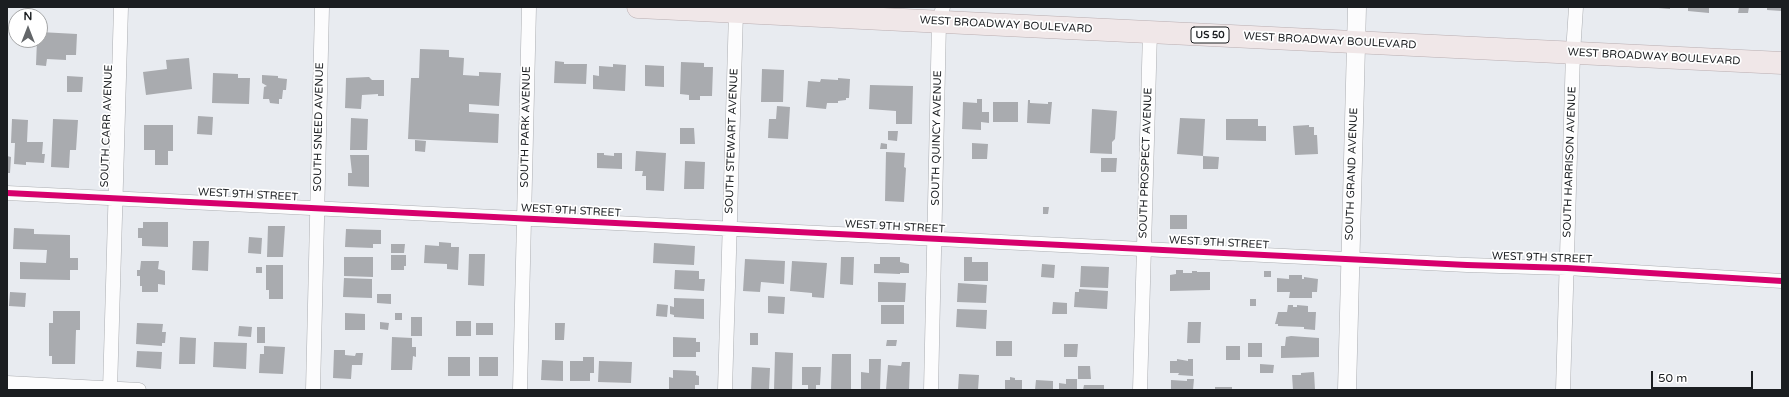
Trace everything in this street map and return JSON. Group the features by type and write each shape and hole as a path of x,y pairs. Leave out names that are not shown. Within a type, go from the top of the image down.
{"highway":[{"name":"WEST BROADWAY BOULEVARD","path":"638,7 736,12 941,14 1150,32 1782,63"}],"street":[{"name":"SOUTH CARR AVENUE","path":"110,389 120,7"},
{"name":"SOUTH SNEED AVENUE","path":"313,390 322,7"},
{"name":"SOUTH PARK AVENUE","path":"520,390 529,7"},
{"name":"SOUTH GRAND AVENUE","path":"1347,390 1357,7"},
{"name":"SOUTH HARRISON AVENUE","path":"1563,390 1568,268 1573,53 1576,7"},
{"name":"SOUTH STEWART AVENUE","path":"725,390 736,12"},
{"name":"SOUTH QUINCY AVENUE","path":"931,390 941,14"},
{"name":"SOUTH PROSPECT AVENUE","path":"1140,390 1150,32"},
{"name":"WEST 9TH STREET","path":"7,193 1350,260 1568,268 1782,281"},
{"path":"7,384 139,390"}],"building":[{"path":"1647,7 1670,7 1670,9"},
{"path":"1688,7 1709,7 1709,13 1688,11"},
{"path":"1739,7 1749,7 1748,13 1738,13"},
{"path":"1767,7 1782,7 1782,11 1767,10"},
{"path":"48,32 77,34 76,55 66,55 66,60 47,59 46,66 36,65 37,48 48,48"},
{"path":"420,49 449,50 449,57 464,58 463,75 479,76 479,72 501,73 499,106 469,104 469,112 499,114 498,143 408,139 411,78 419,78"},
{"path":"189,58 192,89 146,95 143,72 167,69 166,60"},
{"path":"555,61 564,62 564,64 587,64 586,84 554,83"},
{"path":"681,62 704,63 704,67 713,67 712,96 700,96 700,100 689,100 689,95 680,94"},
{"path":"613,64 626,65 625,91 593,89 593,75 599,76 599,66 613,67"},
{"path":"645,65 664,66 664,87 645,86"},
{"path":"762,69 784,70 783,102 761,102"},
{"path":"213,73 238,74 238,78 250,78 249,104 212,103"},
{"path":"262,75 278,76 278,78 287,79 286,90 283,90 282,99 279,99 279,104 270,103 269,99 263,99 264,87 267,86 262,83"},
{"path":"67,76 83,77 82,92 67,92"},
{"path":"369,77 372,80 384,80 384,96 378,96 378,94 362,95 361,109 345,108 346,78"},
{"path":"838,78 850,79 849,98 838,101 838,103 827,103 826,109 806,107 808,81 820,82 821,79 838,80"},
{"path":"870,85 913,86 912,124 896,124 896,111 869,109"},
{"path":"977,99 982,99 982,112 989,112 989,123 981,122 981,130 962,129 963,102 977,103"},
{"path":"1028,100 1030,100 1030,103 1048,104 1048,102 1052,102 1050,124 1027,123"},
{"path":"993,102 1018,102 1018,122 993,122"},
{"path":"777,106 790,107 788,139 768,138 769,119 776,119"},
{"path":"1092,109 1117,111 1115,139 1112,142 1112,154 1090,153"},
{"path":"198,116 213,117 212,135 197,134"},
{"path":"351,118 368,119 367,150 350,150"},
{"path":"1180,118 1205,119 1203,156 1177,154"},
{"path":"12,119 28,120 27,142 43,142 42,154 45,154 44,163 26,162 26,165 14,164 15,143 11,143"},
{"path":"53,119 78,120 76,150 70,150 69,168 51,167"},
{"path":"1226,119 1258,119 1258,126 1266,126 1266,141 1226,140"},
{"path":"144,125 173,125 173,151 168,151 168,165 155,165 155,150 144,150"},
{"path":"1309,125 1309,127 1314,127 1314,135 1317,135 1318,154 1295,155 1293,126"},
{"path":"680,128 694,128 695,144 680,144"},
{"path":"888,131 898,131 897,141 888,140"},
{"path":"415,140 426,141 425,152 415,151"},
{"path":"881,143 887,144 887,149 880,149"},
{"path":"972,143 988,144 987,159 972,159"},
{"path":"636,151 666,153 664,191 646,190 646,176 642,176 643,171 635,171"},
{"path":"886,152 905,153 904,167 906,168 904,202 885,201"},
{"path":"597,153 604,153 604,155 614,156 614,153 622,153 622,169 597,168"},
{"path":"350,155 369,155 369,187 348,186 348,173 352,173"},
{"path":"7,156 11,157 10,173 7,173"},
{"path":"1203,156 1219,157 1218,169 1203,169"},
{"path":"1101,158 1117,158 1116,172 1101,172"},
{"path":"685,161 705,162 704,189 684,189"},
{"path":"1043,207 1049,207 1048,214 1043,214"},
{"path":"1170,215 1187,215 1187,229 1170,229"},
{"path":"143,222 168,222 168,247 142,246 142,238 138,238 138,228 143,228"},
{"path":"268,226 285,226 283,257 267,257"},
{"path":"14,228 34,229 34,234 70,235 70,258 78,258 78,270 70,270 70,280 20,279 20,262 46,263 47,250 13,249"},
{"path":"346,229 381,230 381,244 373,244 373,248 345,247"},
{"path":"249,237 262,238 261,254 248,253"},
{"path":"193,241 209,241 208,271 192,270"},
{"path":"439,242 451,243 451,247 459,247 458,270 447,269 447,264 424,263 425,245 439,246"},
{"path":"654,243 695,246 694,265 653,263"},
{"path":"391,244 405,244 404,253 391,253"},
{"path":"469,254 485,254 484,286 468,285"},
{"path":"391,255 406,255 406,266 404,266 404,270 391,270"},
{"path":"344,257 373,257 373,277 344,276"},
{"path":"841,257 854,257 853,285 840,284"},
{"path":"880,257 900,257 900,262 909,264 909,273 874,273 874,264 880,264"},
{"path":"964,257 972,257 972,262 988,262 988,281 964,281"},
{"path":"745,259 785,261 784,284 761,282 760,292 743,291"},
{"path":"141,261 159,261 158,269 165,271 165,285 158,284 158,292 142,292 142,286 140,286 140,276 137,276 137,270 140,270"},
{"path":"792,261 827,263 824,298 812,297 812,293 790,291"},
{"path":"1042,264 1055,265 1054,278 1041,277"},
{"path":"266,265 283,265 283,299 269,299 269,290 266,290"},
{"path":"1081,266 1109,267 1108,288 1080,287"},
{"path":"256,267 262,267 262,273 256,273"},
{"path":"675,270 699,271 699,279 705,279 704,291 674,289"},
{"path":"1176,270 1183,270 1183,273 1192,273 1192,271 1210,272 1210,290 1170,291 1170,275 1176,274"},
{"path":"1264,271 1271,271 1271,277 1264,277"},
{"path":"1289,275 1302,275 1302,279 1304,279 1304,277 1318,279 1317,292 1312,292 1312,298 1289,298 1290,292 1277,292 1277,278 1289,279"},
{"path":"344,278 372,279 372,298 343,297"},
{"path":"878,282 906,283 905,302 878,302"},
{"path":"958,283 987,285 986,303 957,302"},
{"path":"1079,289 1108,291 1107,309 1074,307 1075,292 1079,292"},
{"path":"10,292 26,293 25,307 9,306"},
{"path":"377,294 391,294 391,304 377,303"},
{"path":"768,296 785,297 784,314 768,313"},
{"path":"674,298 704,299 704,319 674,317 674,315 670,314 670,306 674,307"},
{"path":"1250,299 1256,299 1256,306 1250,306"},
{"path":"1053,302 1067,303 1067,314 1052,314"},
{"path":"657,304 668,305 667,317 656,316"},
{"path":"881,305 904,305 904,324 881,324"},
{"path":"1288,305 1293,305 1293,307 1297,307 1297,305 1308,306 1308,312 1316,312 1315,330 1304,329 1304,327 1278,326 1278,324 1275,324 1278,312 1287,312"},
{"path":"957,309 987,310 986,329 956,327"},
{"path":"53,311 80,311 80,330 76,330 75,364 52,364 52,356 49,356 49,323 53,323"},
{"path":"345,313 365,314 365,330 345,330"},
{"path":"395,313 402,313 402,320 395,320"},
{"path":"411,317 422,317 422,336 411,336"},
{"path":"456,321 471,321 471,336 456,336"},
{"path":"380,322 389,323 388,330 380,329"},
{"path":"1188,322 1201,322 1200,343 1187,343"},
{"path":"137,323 163,324 162,332 166,332 165,343 162,343 162,346 136,344"},
{"path":"476,323 493,323 493,335 476,335"},
{"path":"555,323 565,323 564,340 555,340"},
{"path":"239,326 252,327 251,337 238,336"},
{"path":"257,327 265,327 265,343 257,343"},
{"path":"750,333 758,333 758,345 750,345"},
{"path":"180,337 196,338 195,364 179,364"},
{"path":"392,337 412,338 412,347 416,347 416,357 413,356 412,370 391,370"},
{"path":"673,337 696,338 696,342 700,342 700,352 696,352 696,357 673,357"},
{"path":"1286,337 1319,338 1319,357 1281,358 1281,346 1285,346"},
{"path":"887,340 897,340 896,346 886,346"},
{"path":"996,341 1012,341 1012,356 996,356"},
{"path":"214,342 247,343 246,369 213,367"},
{"path":"1248,343 1262,343 1262,357 1248,357"},
{"path":"1064,344 1078,344 1077,357 1064,357"},
{"path":"264,346 285,347 283,374 259,373 260,354 264,354"},
{"path":"1226,346 1240,346 1240,360 1226,360"},
{"path":"334,350 345,350 345,355 355,356 356,353 363,353 362,365 352,365 351,379 333,378"},
{"path":"137,351 162,352 161,369 136,367"},
{"path":"775,352 793,353 792,390 774,390"},
{"path":"832,354 851,354 851,390 831,390"},
{"path":"448,357 470,357 470,376 448,376"},
{"path":"479,357 498,357 498,376 479,376"},
{"path":"583,357 594,357 594,373 590,373 590,381 570,381 570,361 583,361"},
{"path":"869,359 881,359 880,390 861,390 861,372 869,373"},
{"path":"1177,359 1188,361 1188,359 1193,359 1193,376 1170,373 1170,361 1177,361"},
{"path":"542,360 563,361 563,381 541,380"},
{"path":"599,361 632,362 631,383 598,382"},
{"path":"902,362 910,362 909,390 886,390 888,365 901,366"},
{"path":"1260,364 1274,365 1273,373 1260,373"},
{"path":"1078,366 1090,366 1091,379 1078,379"},
{"path":"752,367 770,368 769,390 751,390"},
{"path":"802,367 821,367 820,385 816,385 816,390 808,390 808,385 802,385"},
{"path":"673,370 696,371 696,375 699,376 699,385 695,385 695,389 669,389 669,377 673,378"},
{"path":"1314,372 1315,390 1293,390 1292,375 1301,375 1301,373"},
{"path":"959,374 979,375 978,390 958,390"},
{"path":"1010,377 1015,378 1015,380 1022,380 1022,390 1005,390 1005,380 1010,380"},
{"path":"1066,379 1077,379 1077,390 1059,390 1059,383 1066,384"},
{"path":"1187,379 1194,379 1193,390 1171,390 1171,380 1187,381"},
{"path":"1036,380 1053,381 1053,390 1035,390"},
{"path":"1084,385 1104,385 1104,390 1083,390"},
{"path":"1215,387 1232,387 1232,390 1215,390"}],"cycle path":[{"path":"7,193 1467,265 1567,268 1782,281"}]}
